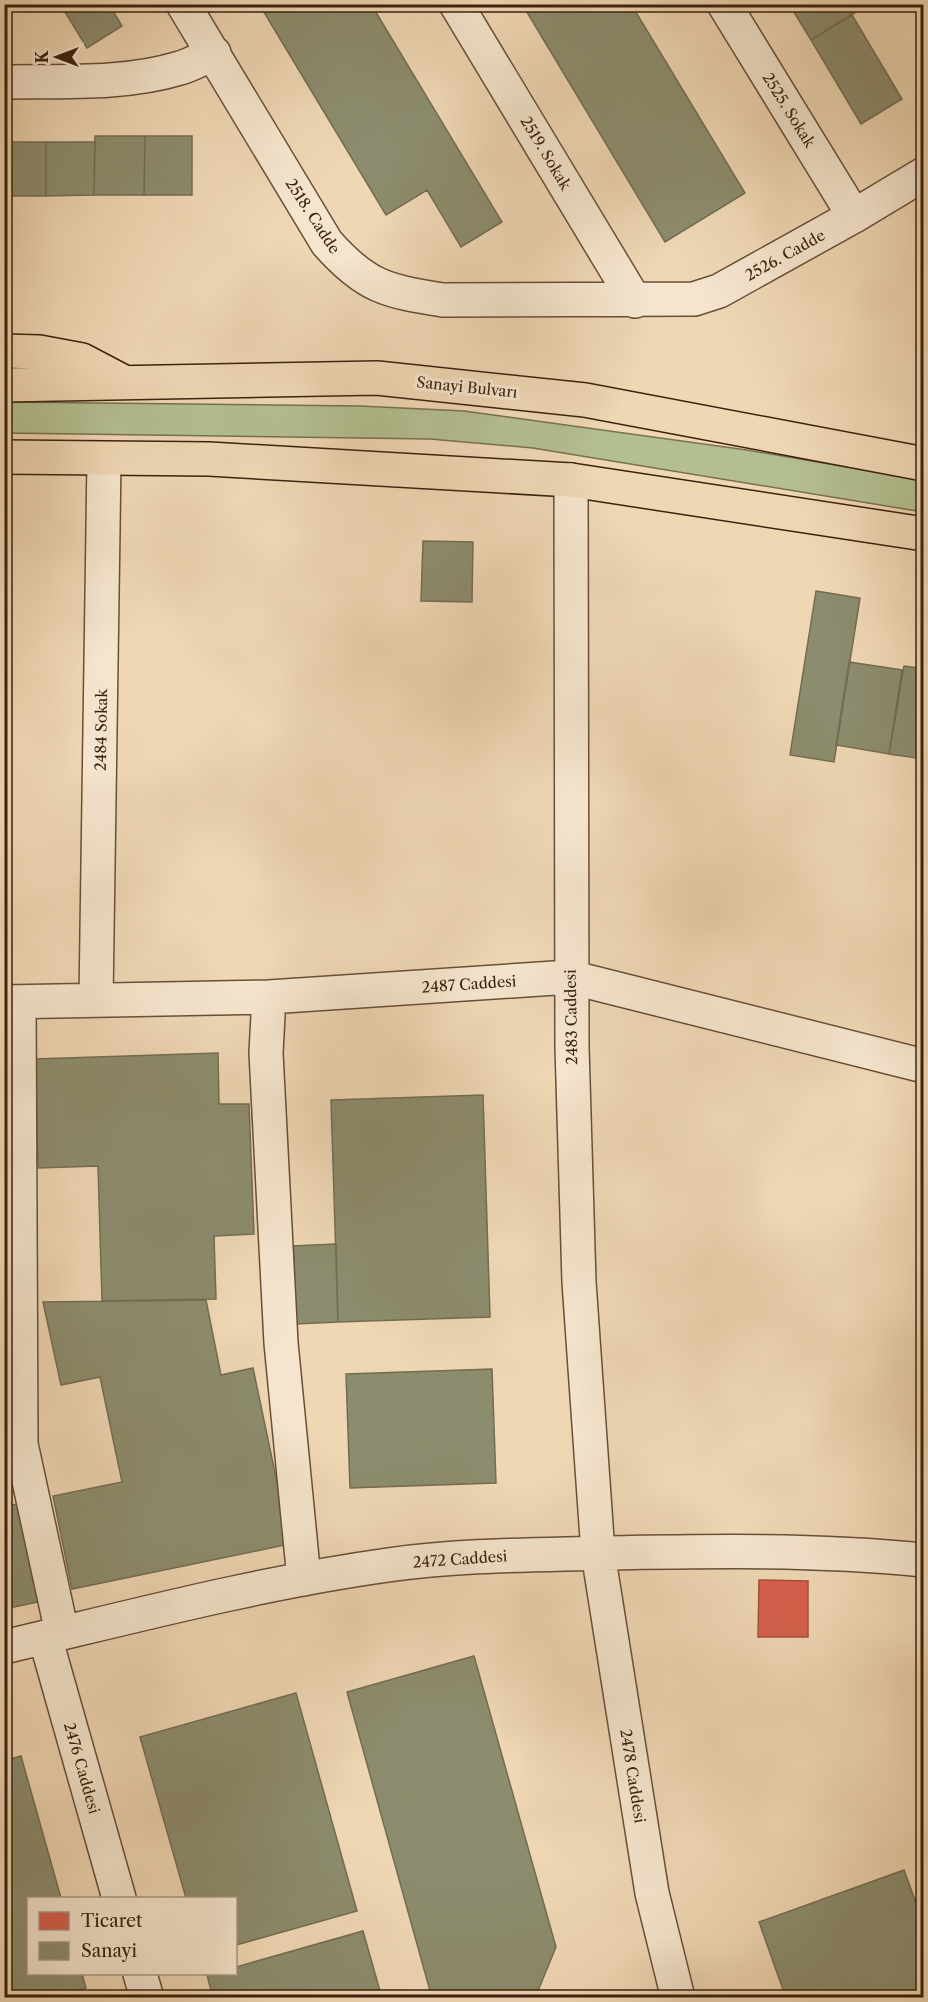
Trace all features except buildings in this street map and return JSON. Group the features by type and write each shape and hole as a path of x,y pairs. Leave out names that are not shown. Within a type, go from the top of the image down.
{"main road":[{"path":"4,351 39,352 82,360 122,381"},
{"name":"Sanayi Bulvarı","path":"4,385 377,378 484,387 585,400 924,464"},
{"path":"4,457 104,460 209,459 571,480 924,534"}],"street":[{"name":"2518. Cadde","path":"183,4 327,243 345,264 366,280 415,296 443,300 635,302"},
{"name":"2519. Sokak","path":"456,4 635,302"},
{"name":"2525. Sokak","path":"724,4 854,216"},
{"path":"4,82 85,81 153,74 181,68 214,53"},
{"name":"2526. Cadde","path":"635,302 694,299 719,291 924,174"},
{"name":"2484 Sokak","path":"96,1000 104,460"},
{"name":"2483 Caddesi","path":"571,480 570,977 579,1282 598,1553"},
{"name":"2487 Caddesi","path":"12,1002 269,997 570,977 924,1066"},
{"path":"269,997 266,1053 281,1332 304,1579"},
{"name":"2476 Caddesi","path":"12,1002 21,1444 54,1635 119,1897"},
{"name":"2472 Caddesi","path":"4,1647 304,1579 389,1565 484,1556 714,1550 848,1552 924,1560"},
{"name":"2478 Caddesi","path":"598,1553 652,1893 678,1998"},
{"path":"141,1975 147,1998"}],"green space":[{"path":"5,402 360,406 464,411 747,450 923,480 923,512 533,448 430,439 5,433"}]}
